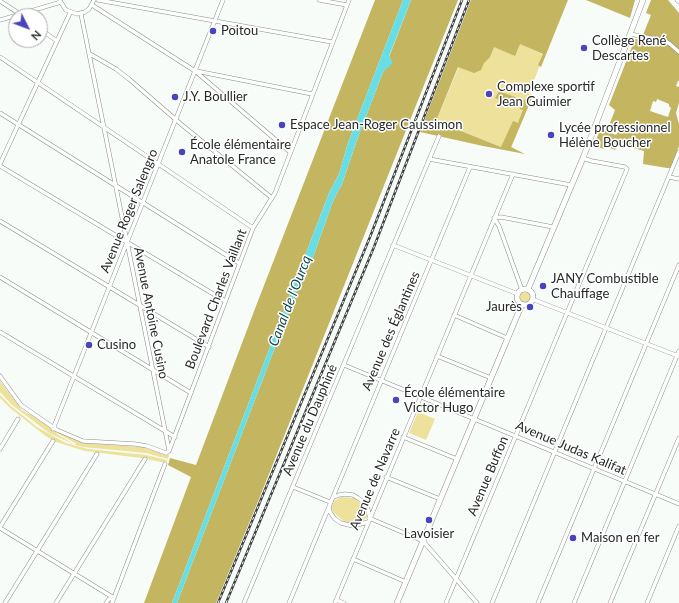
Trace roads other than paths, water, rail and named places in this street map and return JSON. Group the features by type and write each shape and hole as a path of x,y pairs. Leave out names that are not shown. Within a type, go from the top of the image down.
{"street":[{"path":"37,8 60,1 63,7 70,13 81,14 89,10 94,0"},
{"path":"98,0 105,0 332,42"},
{"name":"Avenue Roger Salengro","path":"53,429 223,0"},
{"path":"319,0 347,5"},
{"name":"Boulevard Charles Vaillant","path":"169,451 253,228 272,198 349,0"},
{"path":"636,18 639,0"},
{"path":"522,304 519,300 554,227 583,158 643,0"},
{"path":"0,1 10,8"},
{"path":"92,5 195,70 290,152"},
{"path":"70,13 0,165 225,302"},
{"name":"Avenue Antoine Cusino","path":"81,14 169,451"},
{"path":"630,34 665,42 670,44 679,52"},
{"path":"48,35 57,41"},
{"path":"90,54 129,79 176,120 272,198"},
{"path":"0,57 253,228"},
{"path":"195,70 312,94"},
{"path":"0,113 239,264"},
{"name":"Avenue du Dauphiné","path":"244,603 439,136"},
{"path":"492,603 670,177 679,152"},
{"name":"Avenue Buffon","path":"446,603 627,169 626,167 583,158"},
{"path":"429,160 571,185"},
{"name":"Avenue des Églantines","path":"289,603 470,167"},
{"name":"Avenue de Navarre","path":"335,601 513,174"},
{"path":"670,177 679,179"},
{"path":"523,291 499,226 494,218 501,217 554,227"},
{"path":"0,221 209,347"},
{"path":"393,245 470,275 532,293 532,299 527,304 522,304"},
{"path":"538,603 679,265"},
{"path":"0,277 191,392"},
{"path":"532,299 678,356"},
{"path":"397,603 522,304"},
{"path":"454,316 507,338"},
{"path":"0,332 175,437"},
{"path":"574,603 679,351"},
{"path":"437,356 491,378"},
{"name":"Avenue Judas Kalifat","path":"344,365 679,504"},
{"path":"0,376 21,405 53,429 83,441 135,444 147,446 166,454 169,451"},
{"path":"0,449 18,419"},
{"path":"403,437 457,460"},
{"path":"610,603 679,438"},
{"path":"53,441 0,528 114,598"},
{"path":"4,603 97,454"},
{"path":"56,603 145,459"},
{"path":"112,603 165,464"},
{"path":"386,477 440,499"},
{"path":"293,487 330,502"},
{"path":"330,502 339,495 353,495 364,502 368,509 369,519"},
{"path":"330,502 330,512 335,519 341,523 353,526 369,519 423,541 476,603"},
{"path":"647,603 679,526"},
{"path":"352,559 406,582"},
{"path":"106,603 109,599 114,598"},
{"path":"335,601 344,603"}],"water":[{"name":"Canal de l'Ourcq","path":"403,0 411,0 389,56 392,64 383,72 342,184 333,201 311,263 302,277 177,603 172,603 329,193 339,174 348,143"}],"railway":[{"path":"218,603 370,237 462,0"},
{"path":"226,603 374,247 469,0"}],"place":[{"name":"Poitou","path":"213,31"},
{"name":"Collège René Descartes","path":"584,48"},
{"name":"Complexe sportif Jean Guimier","path":"489,94"},
{"name":"J.Y. Boullier","path":"175,97"},
{"name":"Espace Jean-Roger Caussimon","path":"282,125"},
{"name":"Lycée professionnel Hélène Boucher","path":"551,135"},
{"name":"École élémentaire Anatole France","path":"182,152"},
{"name":"JANY Combustible Chauffage","path":"543,286"},
{"name":"Jaurès","path":"530,307"},
{"name":"Cusino","path":"89,345"},
{"name":"École élémentaire Victor Hugo","path":"396,400"},
{"name":"Lavoisier","path":"429,520"},
{"name":"Maison en fer","path":"573,538"}]}
